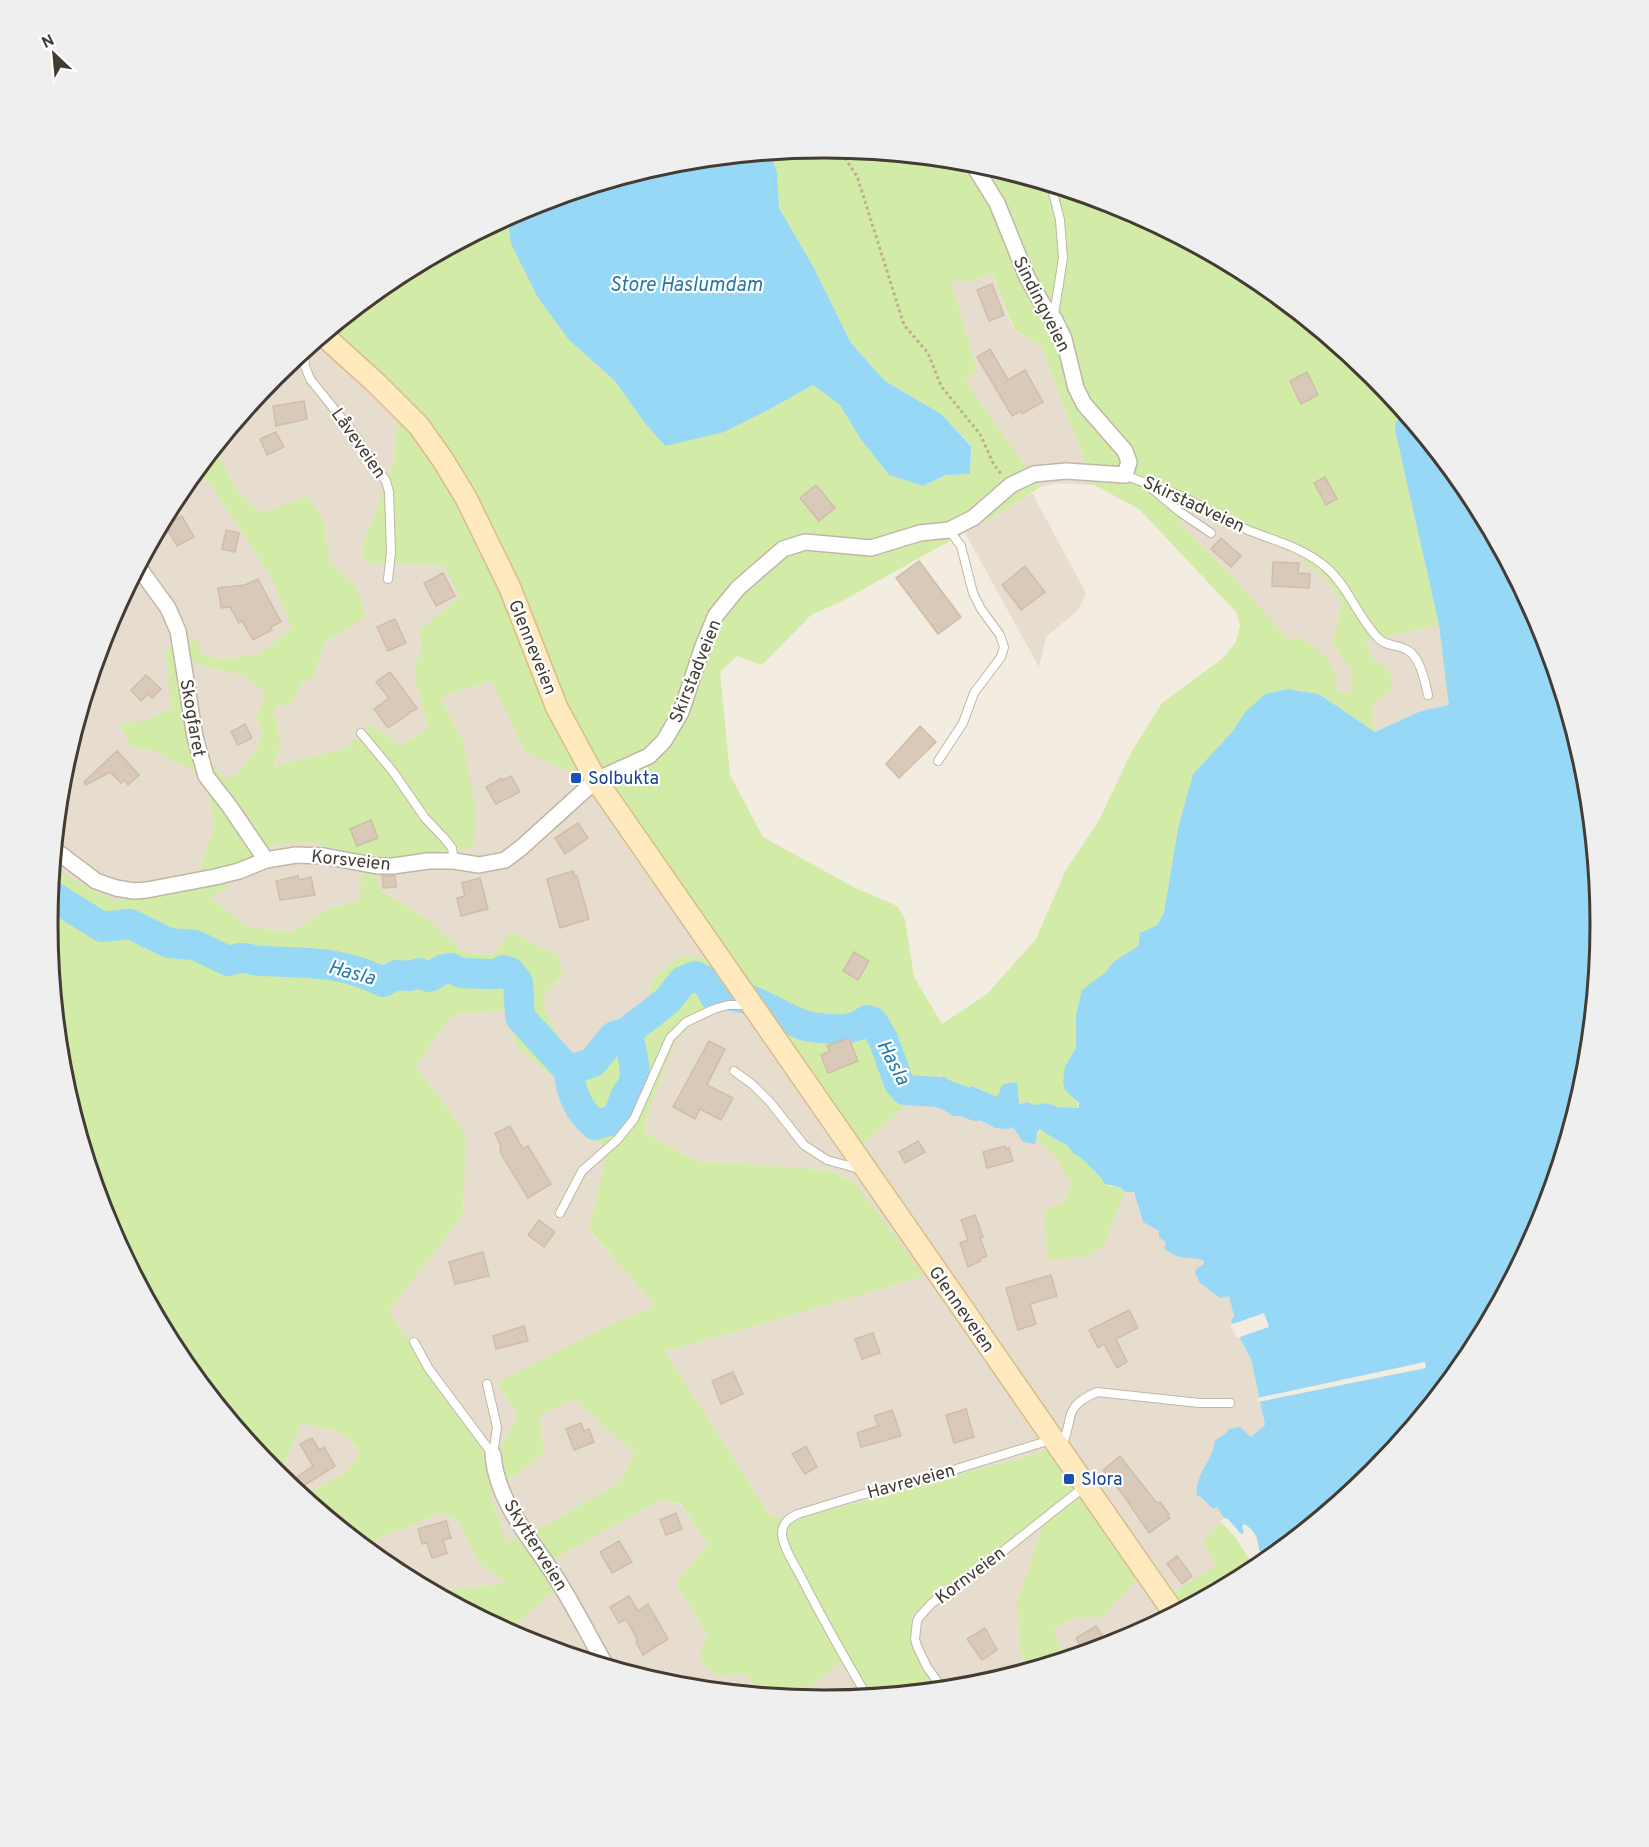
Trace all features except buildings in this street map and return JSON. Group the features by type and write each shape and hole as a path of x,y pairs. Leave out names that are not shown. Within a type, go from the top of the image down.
{"main road":[{"name":"Glenneveien","path":"329,340 419,426 443,460 466,498 510,588 557,708 596,780 1170,1607"}],"street":[{"name":"Sindingveien","path":"978,173 997,203 1027,277 1043,305 1055,320 1068,352 1076,388 1084,404 1125,451 1129,462 1125,475"},
{"name":"Skirstadveien","path":"596,780 649,756 664,741 681,711 716,615 738,588 777,553 805,542 871,548 920,533 949,530 981,512 1011,485 1030,475 1066,471 1125,475"},
{"name":"Skogfaret","path":"143,574 168,608 178,631 195,737 206,776 266,860"},
{"name":"Korsveien","path":"62,855 96,881 134,891 215,877 239,871 266,860 296,855 324,856 377,866 454,861 479,866 505,860 596,780"},
{"name":"Skytterveien","path":"493,1455 496,1475 509,1504 561,1586 600,1655"}],"lane":[{"path":"1053,193 1060,220 1063,258 1060,286 1054,305 1055,320"},
{"name":"Låveveien","path":"305,362 310,379 351,430 386,481 389,492 391,552 388,579"},
{"name":"Skirstadveien","path":"1125,475 1137,478 1152,489 1168,491 1235,525 1304,552 1325,566 1379,639 1389,645 1407,650 1414,656 1428,694"},
{"path":"1152,489 1211,533"},
{"path":"938,761 963,723 974,693 997,662 1004,647 1000,635 981,609 973,593 961,546 949,530"},
{"path":"361,733 394,773 425,818 452,848 454,861"},
{"path":"560,1213 582,1171 618,1139 634,1119 670,1038 686,1022 714,1008 728,1005 752,1005"},
{"path":"734,1071 752,1084 770,1102 804,1145 827,1160 856,1168 861,1163"},
{"path":"414,1342 429,1369 493,1455"},
{"name":"Skytterveien","path":"487,1384 497,1427 493,1455"},
{"path":"1054,1443 1063,1444 1069,1413 1084,1398 1097,1392 1199,1403 1230,1403"},
{"name":"Havreveien","path":"863,1688 814,1603 789,1553 782,1535 784,1524 789,1518 798,1514 860,1495 924,1479 1044,1442 1054,1443"},
{"name":"Kornveien","path":"937,1681 927,1667 915,1639 920,1617 932,1603 1086,1486"}],"path":[{"path":"845,158 857,176 904,325 928,353 941,386 980,434 994,465 1011,485"}],"shaded area":[{"path":"992,273 1013,329 1041,346 1094,485 1057,483 1040,487 965,380 977,370 957,301 949,284 962,278 965,283"},
{"path":"339,332 375,372 398,421 393,463 360,554 367,563 444,565 461,597 420,629 421,651 413,670 428,728 400,746 371,724 345,748 274,768 281,742 274,713 278,705 292,704 301,683 313,679 325,641 346,630 366,615 357,587 330,562 323,519 261,513 237,491 219,455 283,382"},
{"path":"207,478 270,575 293,627 262,653 222,660 200,653 166,652 172,709 146,720 132,747 155,751 197,773 208,790 214,825 198,875 117,901 60,873 73,774 99,677 117,630 161,540 199,482"},
{"path":"1032,493 1086,593 1078,610 1046,637 1039,667 964,531"},
{"path":"1191,512 1293,553 1326,579 1342,604 1332,644 1351,669 1354,694 1336,690 1288,641 1240,584 1179,523"},
{"path":"1439,625 1450,705 1421,711 1375,732 1372,703 1373,660 1366,641"},
{"path":"187,660 209,668 245,675 253,684 262,686 264,699 256,717 262,731 256,751 235,776 223,779 189,737"},
{"path":"491,681 525,752 594,763 605,772 859,1146 941,1074 942,1084 938,1092 953,1116 972,1116 995,1128 1013,1127 1018,1135 1035,1144 1036,1139 1054,1155 1071,1183 1064,1203 1104,1245 1125,1192 1132,1191 1137,1199 1142,1218 1156,1228 1166,1242 1203,1260 1204,1264 1196,1269 1229,1296 1234,1316 1231,1321 1251,1359 1265,1425 1251,1437 1225,1434 1215,1440 1214,1450 1198,1482 1200,1496 1213,1508 1217,1507 1224,1518 1204,1541 1217,1566 1171,1594 1177,1603 1118,1631 1062,1652 1053,1629 1073,1618 1102,1617 1074,1490 1049,1450 800,1518 771,1517 665,1351 923,1276 855,1183 832,1170 696,1161 645,1133 646,1118 675,1042 703,1015 706,959 681,956 654,977 647,1001 589,1053 571,1060 547,1014 542,995 563,977 492,955 465,953 427,919 379,889 377,876 393,860 463,741 440,697"},
{"path":"309,842 361,855 360,900 329,909 290,932 248,927 209,896 226,888 240,863 277,844"},
{"path":"508,1010 516,1045 557,1082 591,1134 607,1152 589,1231 656,1307 601,1329 497,1384 518,1417 502,1445 481,1446 453,1410 389,1311 463,1215 466,1134 416,1066 452,1015"},
{"path":"574,1399 635,1454 619,1483 546,1525 507,1542 490,1495 544,1453 540,1415"},
{"path":"301,1423 342,1433 360,1452 347,1471 311,1492 284,1466"},
{"path":"663,1499 681,1505 708,1544 676,1583 707,1635 718,1677 744,1674 758,1686 675,1675 626,1663 578,1649 516,1624 554,1590 541,1565"},
{"path":"1048,1510 1021,1653 1027,1662 974,1675 934,1681 912,1646 912,1615"},
{"path":"440,1513 458,1520 479,1563 507,1583 447,1590 372,1541"},
{"path":"840,1663 862,1688 824,1690 806,1689"}],"green space":[{"path":"824,158 875,159 974,172 1071,198 1118,216 1208,260 1250,287 1330,348 1400,418 1395,423 1395,430 1439,625 1366,641 1373,660 1388,668 1394,690 1372,703 1375,732 1319,694 1288,689 1265,694 1245,712 1233,731 1193,774 1178,828 1164,913 1157,925 1140,933 1138,946 1113,962 1106,972 1082,991 1076,1015 1076,1048 1065,1066 1079,1108 1058,1107 1046,1103 1018,1104 1017,1095 1000,1088 997,1097 973,1086 966,1091 940,1074 860,1147 605,772 594,763 569,772 525,752 491,681 440,697 463,741 476,811 474,848 393,860 377,876 379,889 427,919 465,953 492,955 512,932 559,957 563,976 543,995 547,1014 571,1060 589,1053 647,1001 654,977 681,956 706,959 731,996 703,1015 675,1042 646,1118 645,1133 696,1161 831,1170 855,1183 924,1276 665,1351 771,1517 800,1518 1049,1450 1074,1490 1138,1579 1102,1617 1073,1618 1053,1629 1062,1652 1027,1662 1021,1653 1017,1603 1047,1511 912,1615 912,1646 934,1681 875,1688 862,1688 840,1663 806,1689 758,1686 744,1674 718,1677 699,1659 707,1635 676,1583 708,1544 681,1504 663,1499 542,1565 554,1590 516,1624 447,1590 506,1583 479,1563 458,1520 440,1513 372,1541 319,1499 311,1492 347,1471 360,1451 342,1433 301,1423 284,1466 249,1429 217,1390 161,1306 137,1262 99,1170 85,1122 73,1073 60,974 58,924 60,873 117,901 198,875 214,825 208,790 197,773 155,751 131,747 119,724 146,720 171,709 166,652 185,641 198,640 200,653 222,660 262,653 292,627 270,575 207,479 199,483 219,455 237,491 261,513 308,496 323,519 330,562 357,587 366,616 325,641 313,679 301,683 292,705 278,705 274,713 281,742 274,767 345,748 371,724 400,746 428,728 413,670 421,651 420,629 460,597 444,565 367,563 360,554 393,463 398,421 375,372 339,332 399,287 442,260 508,226 511,244 538,298 569,340 615,381 644,422 665,446 768,410 813,385 840,405 860,438 889,475 923,486 946,475 970,474 971,445 941,414 885,381 851,343 813,266 779,208 777,172 773,159","holes":["992,273 1014,329 1041,346 1094,485 1139,509 1237,613 1240,626 1236,642 1222,659 1162,703 1133,749 1098,822 1066,870 1036,939 987,994 942,1024 914,977 905,919 897,906 855,888 763,837 730,775 720,672 737,656 762,665 811,615 842,601 1007,509 1040,487 965,380 977,370 950,284 962,278 965,283","1191,512 1293,553 1326,579 1342,604 1332,644 1351,669 1353,694 1336,690 1334,672 1326,658 1300,637 1288,640 1240,584 1179,523","187,660 209,668 245,675 253,684 262,687 264,699 256,717 262,731 256,751 235,776 224,778 189,737","309,842 361,855 360,900 329,909 290,932 248,927 210,897 226,888 240,863 277,844","508,1010 516,1045 557,1082 591,1134 607,1152 589,1230 655,1306 601,1329 497,1383 518,1417 502,1445 481,1446 453,1410 389,1311 463,1215 466,1134 416,1066 452,1015","574,1399 635,1454 619,1483 546,1525 507,1542 490,1495 544,1453 540,1415"]},
{"path":"1040,1129 1067,1145 1108,1186 1120,1187 1125,1192 1104,1245 1090,1255 1049,1261 1043,1211 1064,1203 1071,1183 1054,1155 1036,1139"},
{"path":"1221,1522 1235,1537 1250,1560 1177,1603 1171,1594 1216,1566 1203,1541"}],"water":[{"name":"Store Haslumdam","path":"773,159 777,172 779,208 813,266 851,343 885,381 941,414 971,446 970,474 946,475 923,486 889,475 860,438 840,405 813,385 724,432 665,446 644,422 615,381 569,340 538,298 511,244 508,226 578,198 675,172"},
{"path":"1400,419 1432,457 1488,540 1512,585 1550,677 1576,774 1589,873 1589,974 1584,1023 1576,1073 1550,1170 1512,1262 1488,1307 1432,1390 1400,1429 1330,1499 1261,1552 1255,1535 1248,1526 1244,1524 1242,1526 1244,1533 1241,1534 1228,1519 1224,1518 1217,1507 1213,1509 1200,1496 1197,1496 1198,1482 1215,1440 1229,1429 1240,1427 1251,1437 1265,1425 1251,1359 1231,1321 1234,1316 1229,1296 1220,1298 1200,1283 1195,1273 1196,1269 1204,1264 1203,1260 1178,1256 1164,1248 1166,1242 1159,1237 1159,1231 1143,1222 1134,1192 1125,1192 1120,1187 1105,1184 1067,1145 1040,1129 1035,1144 1023,1142 1013,1127 995,1128 972,1116 953,1116 941,1108 938,1092 943,1076 966,1091 972,1086 997,1097 1002,1085 1013,1082 1017,1083 1019,1104 1046,1103 1058,1107 1079,1108 1079,1103 1065,1090 1063,1083 1065,1066 1076,1048 1076,1015 1082,990 1106,972 1113,962 1138,946 1140,933 1157,925 1164,913 1178,828 1193,774 1233,731 1245,712 1265,694 1288,689 1319,694 1375,732 1421,711 1449,705 1439,625 1395,430 1395,423"}],"pier":[{"path":"1264,1313 1269,1327 1237,1338 1230,1325"},
{"path":"1425,1362 1426,1368 1258,1402 1257,1398"}],"waterway":[{"name":"Hasla","path":"59,900 102,927 130,924 169,943 195,945 228,961 244,958 258,961 325,964 353,970 383,982 396,975 410,976 419,973 429,977 451,968 461,973 498,974 503,970 510,972 518,982 520,1017 569,1071 593,1062 614,1036 627,1032 667,1001 683,981 695,976 707,982 715,997 726,995 749,1000 806,1026 841,1029 854,1027 867,1020 873,1022 883,1039 899,1083 905,1090 938,1092 976,1106"},
{"name":"Hasla","path":"569,1071 576,1101 589,1120 595,1125 614,1119 619,1113 634,1078 635,1071 627,1032"}],"place":[{"name":"Solbukta","path":"576,778"},
{"name":"Slora","path":"1069,1479"}]}
